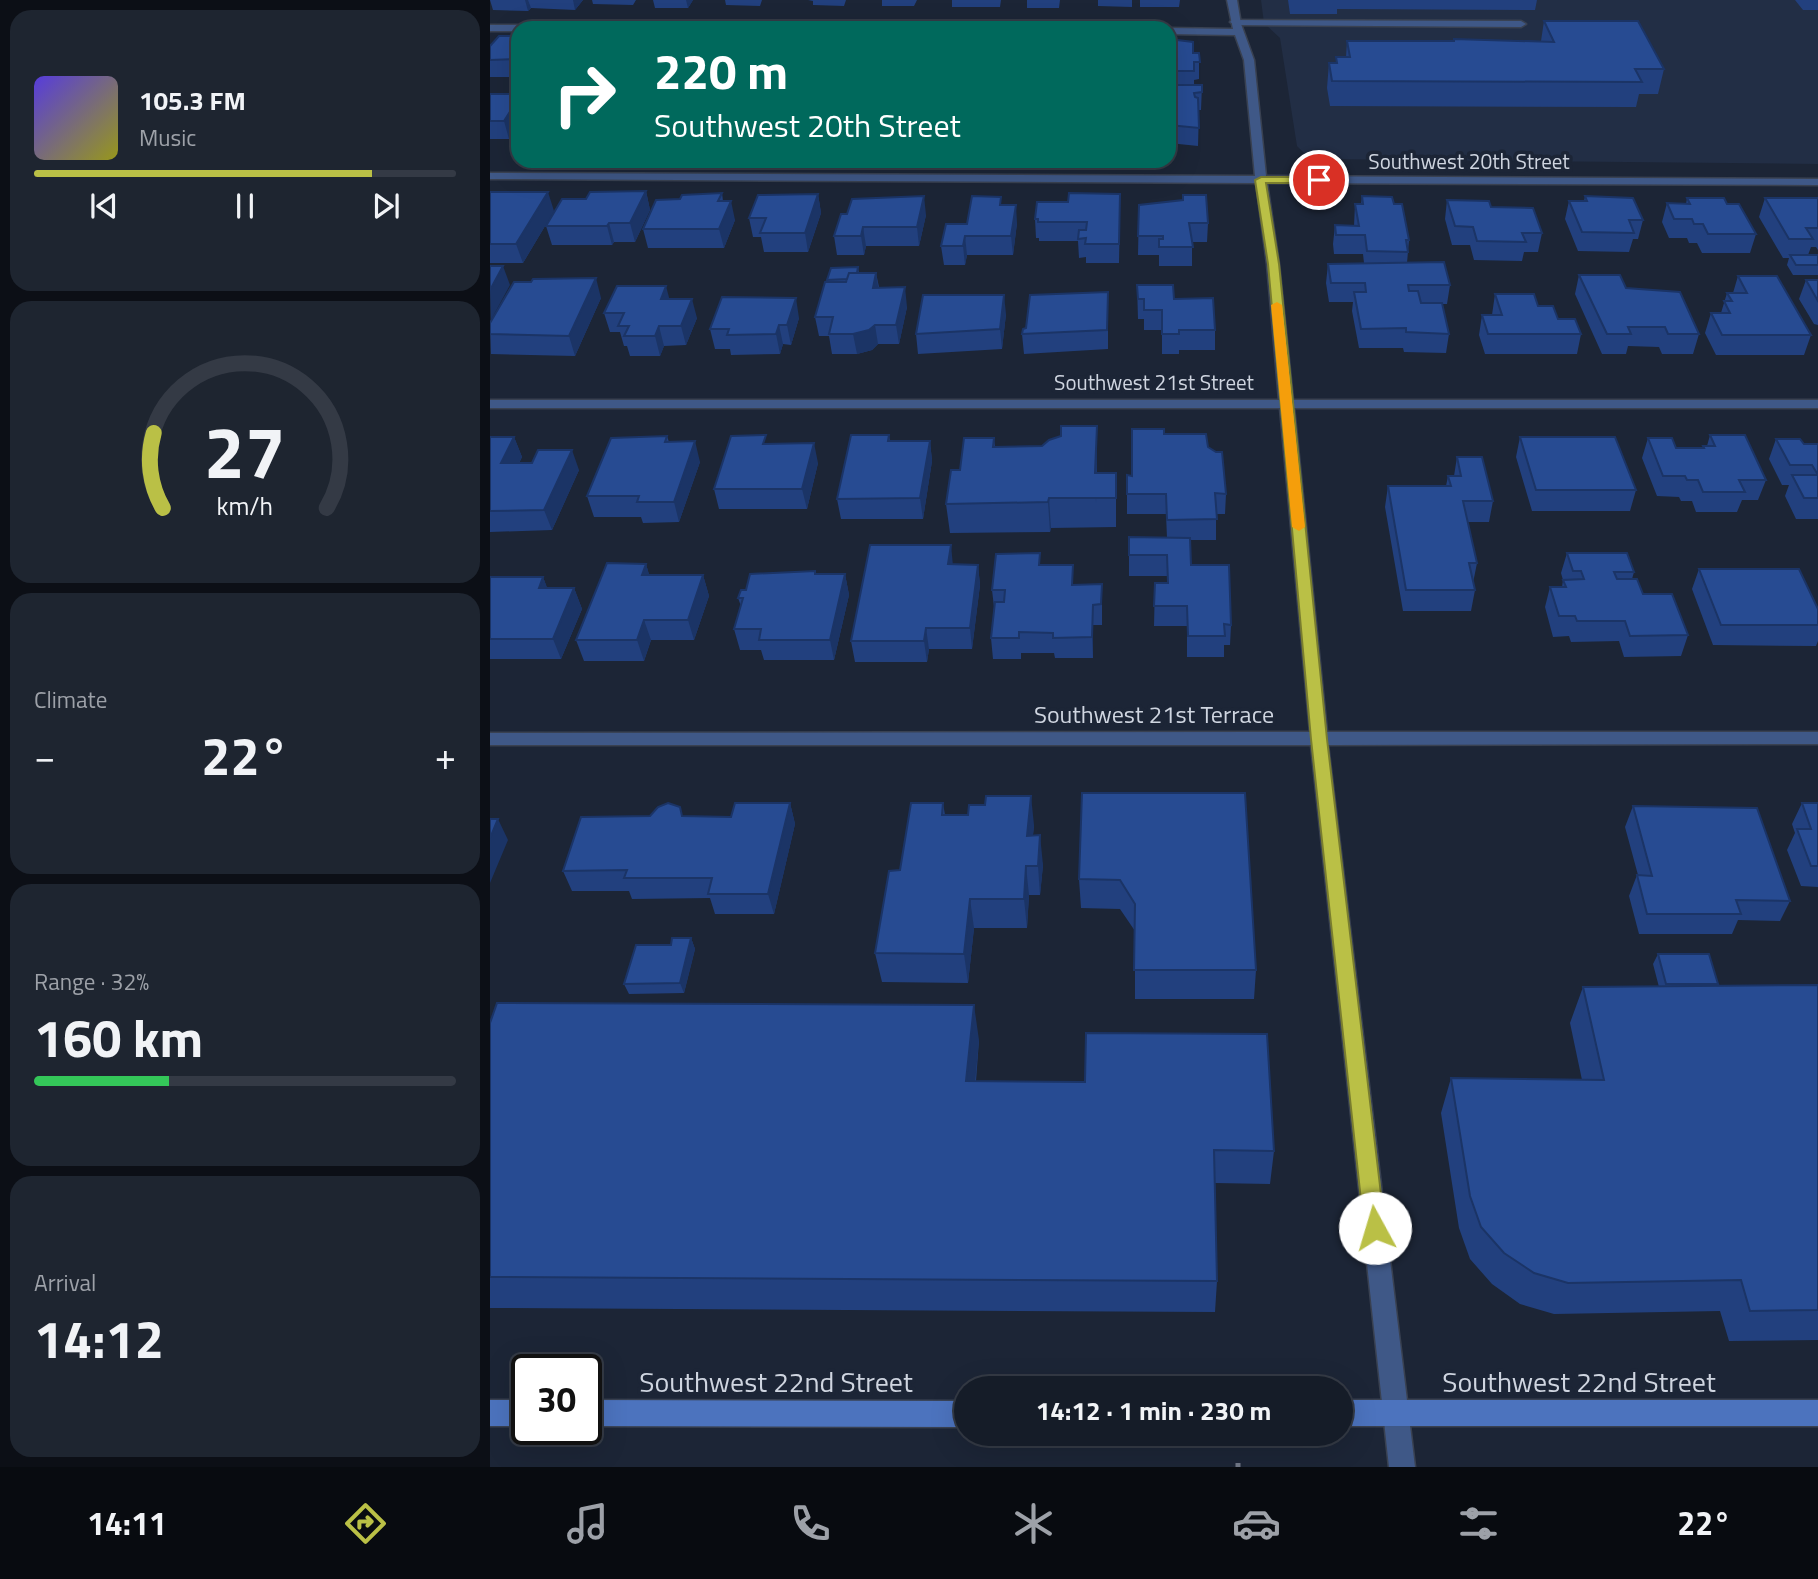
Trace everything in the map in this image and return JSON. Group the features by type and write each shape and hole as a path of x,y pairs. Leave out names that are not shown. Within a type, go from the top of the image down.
{"main road":[{"path":"490,1413 511,1413"},
{"name":"Southwest 22nd Street","path":"602,1413 954,1414"},
{"name":"Southwest 22nd Street","path":"1353,1413 1818,1413"}],"street":[{"path":"1232,0 1237,27 1249,60 1261,180 1273,264 1319,739 1402,1467"},
{"path":"1176,31 1237,27 1521,24"},
{"path":"490,28 511,28"},
{"name":"Southwest 20th Street","path":"490,176 1818,182"},
{"name":"Southwest 21st Street","path":"490,404 1818,404"},
{"name":"Southwest 21st Terrace","path":"490,740 1818,738"}],"shaded area":[{"path":"1261,0 1818,0 1818,164 1318,159 1304,153 1297,146 1280,38 1264,23"}],"building":[{"path":"1544,21 1638,21 1664,69 1635,69 1642,82 1332,81 1329,63 1337,63 1336,57 1350,57 1347,41 1454,39 1554,42"},
{"path":"499,36 511,36 511,59 490,60 490,46"},
{"path":"1176,40 1193,42 1193,53 1199,53 1200,62 1194,62 1194,71 1176,71"},
{"path":"1176,85 1202,85 1202,92 1194,93 1198,98 1199,128 1176,126"},
{"path":"490,94 511,94 511,110 504,121 490,121"},
{"path":"646,191 630,223 609,223 607,226 546,226 562,199 586,199 590,192"},
{"path":"490,192 548,192 516,244 490,244"},
{"path":"722,193 718,201 731,201 719,229 643,229 656,200 680,199 682,195"},
{"path":"1069,193 1120,194 1119,244 1085,244 1086,238 1078,239 1079,230 1086,230 1087,222 1038,222 1038,219 1035,219 1037,202 1068,202"},
{"path":"818,194 805,233 760,233 766,218 749,218 758,195"},
{"path":"1183,195 1206,195 1208,223 1189,223 1193,247 1159,247 1159,239 1163,239 1163,236 1138,236 1139,205 1183,200"},
{"path":"924,196 917,227 863,227 861,236 834,236 841,214 847,214 852,199"},
{"path":"972,196 1001,197 1000,205 1016,205 1011,236 965,236 963,246 941,246 946,224 967,224"},
{"path":"1362,196 1392,197 1394,204 1402,204 1409,240 1406,240 1408,252 1367,251 1365,235 1336,235 1335,225 1359,226 1355,204 1363,204"},
{"path":"1585,196 1633,198 1643,220 1629,220 1634,233 1582,232 1569,201 1587,201"},
{"path":"1687,198 1724,198 1727,204 1739,204 1756,234 1708,234 1703,224 1694,224 1692,219 1674,219 1667,203 1690,204"},
{"path":"1765,198 1818,198 1818,228 1806,228 1813,239 1789,239"},
{"path":"1447,200 1489,201 1491,207 1533,208 1542,233 1522,233 1526,242 1477,241 1473,227 1455,226"},
{"path":"1790,255 1818,255 1818,265 1796,265"},
{"path":"1444,262 1450,285 1408,285 1409,291 1418,291 1421,303 1442,303 1449,334 1406,332 1406,328 1361,329 1354,292 1366,292 1365,283 1331,283 1328,264"},
{"path":"490,266 503,266 490,290"},
{"path":"858,267 857,273 849,273 847,279 827,280 831,268"},
{"path":"849,273 876,273 873,288 905,287 896,325 875,325 869,330 853,334 829,334 833,317 815,317 825,282 846,282"},
{"path":"1579,275 1620,275 1626,288 1680,292 1699,334 1668,334 1665,327 1628,327 1631,334 1607,334"},
{"path":"1738,276 1777,276 1811,335 1722,335 1711,313 1730,313 1724,301 1732,301 1727,293 1747,293"},
{"path":"596,278 569,336 490,334 490,323 514,282"},
{"path":"1806,280 1818,280 1818,301"},
{"path":"1137,285 1173,285 1174,299 1213,298 1215,330 1179,330 1179,334 1162,334 1162,310 1144,310 1144,299 1138,299"},
{"path":"617,286 666,286 661,299 692,299 681,326 659,326 655,336 624,336 629,326 618,326 624,313 604,313"},
{"path":"1108,292 1107,330 1022,334 1026,328 1030,295"},
{"path":"1495,294 1534,294 1538,306 1553,306 1558,319 1575,319 1581,334 1488,334 1482,315 1502,315"},
{"path":"923,295 1004,295 1000,329 916,334"},
{"path":"722,297 796,298 787,325 779,325 776,334 727,335 729,329 710,329"},
{"path":"1061,426 1097,426 1095,473 1116,473 1116,498 1049,498 1048,502 946,504 951,470 960,470 964,438 994,438 993,447 1042,446 1061,436"},
{"path":"1132,429 1164,429 1164,434 1206,434 1208,447 1222,452 1226,494 1215,493 1217,519 1167,520 1166,494 1127,494 1127,475 1132,476"},
{"path":"766,435 763,444 814,443 802,489 714,489 731,436"},
{"path":"851,435 889,435 888,441 930,441 920,498 837,499"},
{"path":"1710,435 1745,435 1766,480 1739,480 1745,492 1703,492 1698,480 1687,480 1685,476 1663,476 1648,438 1672,438 1676,448 1704,448 1703,446 1715,446"},
{"path":"667,436 665,442 695,441 674,502 637,502 639,496 587,496 611,438"},
{"path":"490,437 514,437 501,463 532,463 538,450 572,450 544,510 490,511"},
{"path":"1520,437 1615,437 1636,490 1536,490"},
{"path":"1776,439 1800,439 1804,444 1818,444 1818,475 1812,465 1790,465"},
{"path":"1457,457 1482,457 1493,501 1463,501 1477,563 1469,563 1475,590 1406,590 1388,486 1451,486 1448,476 1461,476"},
{"path":"1792,475 1818,475 1818,498 1804,498"},
{"path":"1129,537 1190,538 1191,565 1229,565 1231,625 1224,624 1225,636 1188,636 1187,606 1154,606 1155,583 1168,583 1167,555 1129,555"},
{"path":"870,545 951,545 948,564 978,565 970,628 926,628 924,641 851,641"},
{"path":"1040,553 1039,565 1073,565 1072,585 1102,584 1101,604 1093,605 1092,637 1053,638 1053,633 1019,632 1019,638 991,638 995,602 1004,602 1005,590 992,590 996,554"},
{"path":"1567,553 1627,553 1634,572 1614,572 1617,579 1637,579 1643,594 1672,594 1688,635 1630,636 1625,621 1577,621 1575,616 1559,616 1550,587 1566,587 1563,580 1584,579 1581,571 1573,571"},
{"path":"607,563 646,564 642,575 703,575 688,620 644,620 637,640 576,640"},
{"path":"1699,569 1799,569 1818,609 1818,625 1721,625"},
{"path":"815,571 815,574 845,574 830,640 759,640 761,629 734,629 743,598 738,598 741,590 746,590 750,574"},
{"path":"490,577 543,577 539,588 574,588 553,639 490,639"},
{"path":"1082,793 1245,793 1256,970 1134,970 1135,904 1120,880 1079,879"},
{"path":"986,796 1031,796 1027,836 1040,835 1038,866 1026,866 1024,899 970,899 964,954 875,953 889,871 900,870 911,803 943,803 942,815 968,815 969,805 985,805"},
{"path":"668,803 680,807 682,816 731,817 735,803 790,803 768,894 708,894 712,878 624,878 627,870 563,871 581,817 650,816 658,807"},
{"path":"1802,803 1818,803 1818,866 1811,866 1797,829 1811,829"},
{"path":"1633,806 1757,808 1790,901 1736,900 1741,914 1647,914 1637,875 1652,876"},
{"path":"490,819 498,819 490,838"},
{"path":"672,938 691,938 680,983 624,984 636,945 671,945"},
{"path":"1658,954 1709,954 1718,984 1666,984"},
{"path":"1818,985 1818,1310 1750,1311 1741,1280 1568,1283 1534,1273 1504,1253 1481,1227 1470,1196 1451,1078 1604,1080 1583,987"},
{"path":"497,1003 974,1005 966,1081 1085,1082 1086,1033 1267,1034 1274,1151 1214,1150 1217,1281 490,1277 490,1023"}],"slow traffic":[{"path":"1277,305 1299,527"}],"route":[{"path":"1319,180 1261,180 1273,264 1319,739 1375,1228"}]}
